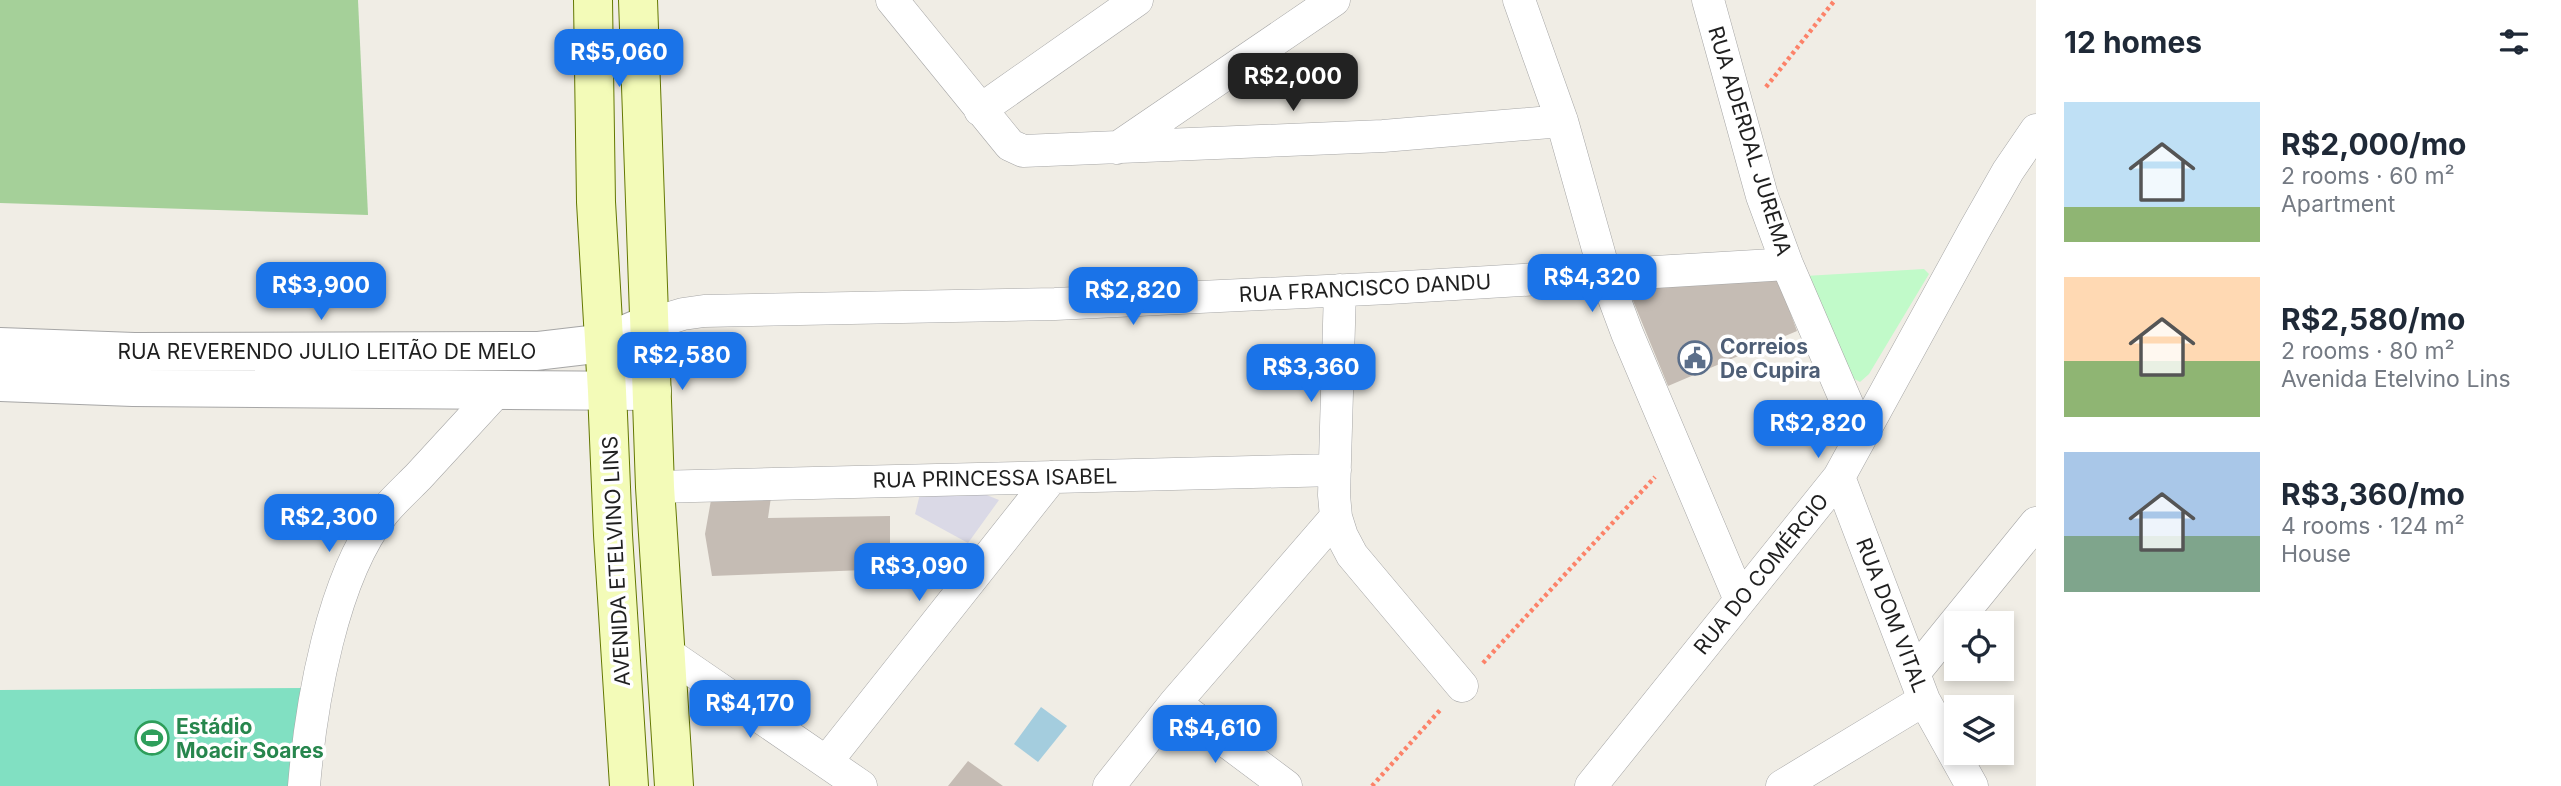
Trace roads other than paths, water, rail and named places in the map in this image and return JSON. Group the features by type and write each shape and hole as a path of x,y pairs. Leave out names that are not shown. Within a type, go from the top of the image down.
{"main road":[{"name":"AVENIDA ETELVINO LINS","path":"593,0 596,60 596,202 605,343 612,535 629,786"},
{"name":"AVENIDA ETELVINO LINS","path":"638,0 655,487 674,786"},
{"path":"596,60 640,59"}],"street":[{"path":"892,0 1010,145 1023,151 1383,136 1562,121"},
{"path":"980,110 1137,0"},
{"path":"1117,148 1334,0"},
{"path":"1520,0 1562,121 1605,274 1649,389 1740,600"},
{"name":"RUA ADERDAL JUREMA","path":"1708,0 1762,196 1787,264 1861,436"},
{"name":"RUA DO COMÉRCIO","path":"1591,786 1839,477 2008,171 2036,130"},
{"name":"RUA FRANCISCO DANDU","path":"650,324 704,311 1055,304 1787,264"},
{"path":"1340,290 1336,517 1342,536 1368,575 1462,686"},
{"name":"RUA REVERENDO JULIO LEITÃO DE MELO","path":"0,347 134,352 537,351 605,343 650,324"},
{"name":"RUA REVERENDO JULIO LEITÃO DE MELO","path":"0,382 133,387 652,391"},
{"path":"304,786 312,719 339,596 359,551 384,512 498,390"},
{"name":"RUA PRINCESSA ISABEL","path":"655,487 1335,470"},
{"path":"827,761 1052,477"},
{"name":"RUA DOM VITAL","path":"1839,477 1920,686 1972,786"},
{"path":"1109,786 1175,703 1336,517"},
{"path":"1782,786 1920,686 2036,523"},
{"path":"667,653 861,786"},
{"path":"1175,703 1286,786"}],"water":[{"path":"1041,707 1067,726 1038,762 1014,744"}],"place":[{"name":"Correios De Cupira","path":"1695,358"},
{"name":"Estádio Moacir Soares","path":"152,738"}]}
